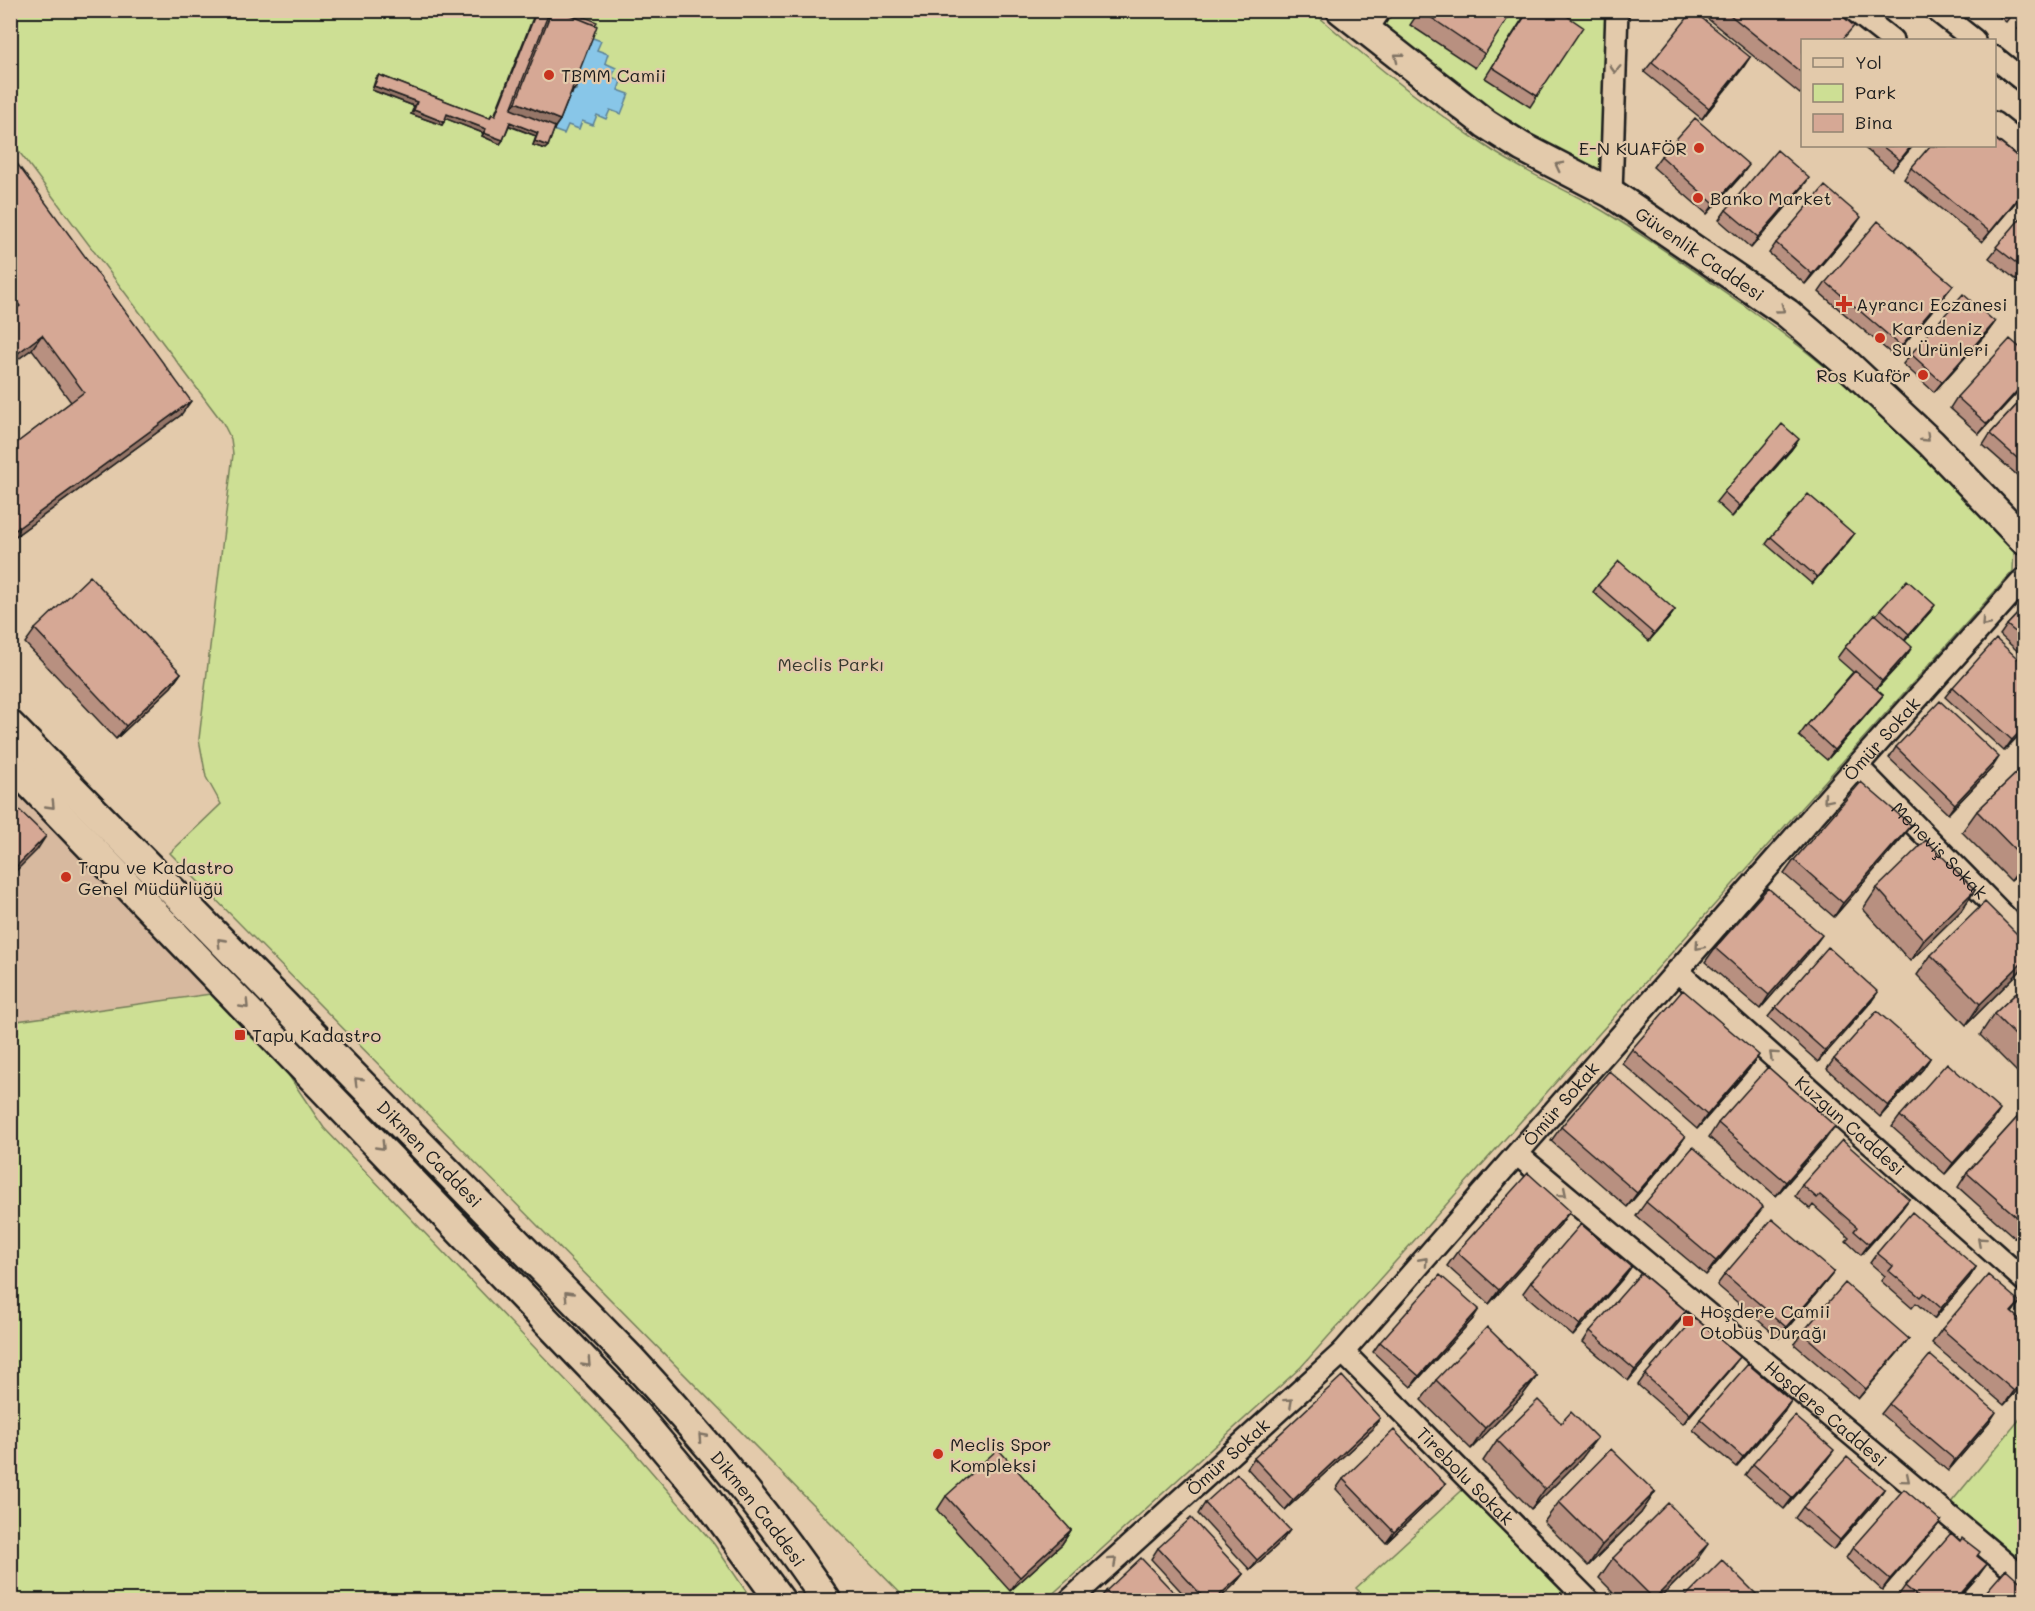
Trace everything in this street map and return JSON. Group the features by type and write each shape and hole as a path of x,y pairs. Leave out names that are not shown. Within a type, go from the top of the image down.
{"main road":[{"name":"Güvenlik Caddesi","path":"1341,10 1372,21 1486,124 1522,147 1611,193 1787,313 1847,364 1931,443 2025,540"},
{"name":"Dikmen Caddesi","path":"10,725 630,1358 708,1443 793,1551 826,1600"},
{"name":"Dikmen Caddesi","path":"10,763 634,1412 705,1497 780,1600"}],"street":[{"path":"1611,193 1617,10"},
{"path":"1854,10 1891,39"},
{"path":"1936,10 1973,39"},
{"path":"1996,58 2025,81"},
{"path":"1996,124 2025,147"},
{"name":"Ömür Sokak","path":"1070,1600 1343,1352 1518,1155 1677,970 2025,579"},
{"name":"Meneviş Sokak","path":"1857,766 2025,936"},
{"name":"Kuzgun Caddesi","path":"1677,970 2025,1280"},
{"name":"Hoşdere Caddesi","path":"1518,1155 2025,1579"},
{"name":"Tirebolu Sokak","path":"1343,1352 1575,1596"}],"shaded area":[{"name":"Tapu ve Kadastro Genel Müdürlüğü","path":"11,763 232,991 11,1022"}],"green space":[{"name":"Meclis Parkı","path":"10,11 1312,11 1397,82 1464,132 1500,156 1598,208 1635,231 1745,306 1818,361 1919,451 2014,549 2013,571 1301,1367 1046,1600 907,1600 170,853 221,804 206,777 199,739 233,454 231,439 223,423 11,141"},
{"path":"1380,11 1617,11 1611,193 1365,32"},
{"path":"232,991 324,1128 630,1447 714,1544 752,1600 11,1600 10,1032 17,1031 11,1028 10,1022"},
{"path":"2024,1414 2024,1579 1944,1511"},
{"path":"1471,1482 1575,1587 1561,1600 1368,1600 1356,1588"}],"water":[{"path":"590,37 601,41 597,50 608,54 605,63 616,68 612,77 621,81 618,90 629,94 621,114 610,110 606,119 597,115 593,125 582,121 579,129 568,125 564,134 553,130 568,92 576,90 579,82 575,74"}],"building":[{"path":"537,10 551,10 511,109 555,127 548,146 535,141 538,133 510,122 503,140 484,133 486,129 447,114 444,122 414,110 417,102 374,86 379,75 490,118 492,114 495,116"},
{"path":"552,10 558,10 597,26 560,120 516,102"},
{"path":"558,10 568,10 597,22 595,25"},
{"path":"1420,10 1513,10 1485,54"},
{"path":"1529,10 1558,10 1583,27 1537,96 1492,67"},
{"path":"1724,10 1835,10 1854,26 1843,39 1801,39 1801,72"},
{"path":"1693,11 1750,57 1709,108 1652,62"},
{"path":"579,71 581,72 579,77 582,78 574,90 572,89"},
{"path":"1695,118 1749,165 1714,204 1661,156"},
{"path":"1996,140 2025,163 2025,189 1990,232 1911,168 1929,147 1996,147"},
{"path":"1883,147 1910,147 1900,160"},
{"path":"1777,150 1809,178 1758,237 1726,210"},
{"path":"10,154 191,401 10,534 10,448 84,392 42,335 10,359 10,313 20,306 10,293"},
{"path":"1825,186 1861,217 1812,274 1776,243"},
{"path":"2025,213 2025,270 1996,247"},
{"path":"1878,221 1953,285 1901,346 1826,282"},
{"path":"1963,294 1995,322 1942,382 1911,354"},
{"path":"2010,339 2025,352 2025,382 1987,424 1957,397"},
{"path":"2025,396 2025,465 1990,434"},
{"path":"1782,424 1799,439 1740,506 1724,492"},
{"path":"1808,494 1854,534 1817,577 1771,537"},
{"path":"1619,561 1675,610 1654,634 1598,585"},
{"path":"90,576 181,673 126,726 35,629"},
{"path":"1907,580 1935,605 1909,634 1881,609"},
{"path":"2025,606 2025,640 2007,625"},
{"path":"1875,614 1912,647 1882,681 1845,647"},
{"path":"1996,639 2025,665 2025,726 2012,740 1953,687"},
{"path":"1855,671 1883,695 1834,750 1807,725"},
{"path":"1940,701 1999,757 1955,804 1896,747"},
{"path":"2025,765 2025,860 1977,811"},
{"path":"1861,782 1911,825 1843,903 1794,860"},
{"path":"10,801 46,836 10,873"},
{"path":"1926,840 1975,890 1924,940 1877,888"},
{"path":"1768,888 1822,935 1769,995 1715,948"},
{"path":"1985,902 2025,942 2025,960 1980,1004 1931,955"},
{"path":"1828,947 1878,992 1825,1051 1776,1007"},
{"path":"2025,985 2025,1045 1994,1014"},
{"path":"1683,990 1759,1055 1707,1115 1632,1049"},
{"path":"1877,1011 1930,1058 1888,1106 1834,1059"},
{"path":"1947,1063 2000,1110 1953,1163 1900,1116"},
{"path":"1768,1067 1835,1126 1786,1182 1718,1123"},
{"path":"1609,1071 1685,1137 1637,1193 1561,1127"},
{"path":"2025,1109 2025,1224 1967,1173"},
{"path":"1842,1140 1909,1199 1869,1244 1854,1231 1857,1227 1820,1195 1817,1198 1802,1185"},
{"path":"1693,1147 1763,1207 1716,1261 1646,1202"},
{"path":"1528,1173 1570,1211 1499,1290 1457,1252"},
{"path":"1912,1212 1976,1267 1941,1308 1924,1293 1920,1297 1889,1271 1893,1266 1877,1253"},
{"path":"1772,1219 1834,1272 1786,1327 1725,1274"},
{"path":"1581,1224 1631,1267 1580,1325 1531,1282"},
{"path":"1641,1273 1686,1311 1635,1370 1590,1331"},
{"path":"1440,1275 1479,1309 1419,1376 1380,1342"},
{"path":"1988,1275 2020,1302 2011,1312 2025,1324 2025,1379 2014,1391 1942,1329"},
{"path":"1845,1283 1909,1339 1866,1389 1802,1333"},
{"path":"1695,1318 1740,1357 1690,1414 1645,1375"},
{"path":"1487,1327 1537,1376 1485,1428 1436,1380"},
{"path":"1930,1355 1996,1412 1955,1460 1889,1404"},
{"path":"1748,1364 1791,1401 1743,1457 1700,1419"},
{"path":"1342,1376 1380,1418 1293,1500 1254,1458"},
{"path":"1538,1400 1561,1423 1571,1412 1597,1438 1545,1489 1497,1440"},
{"path":"1795,1416 1834,1450 1792,1498 1753,1464"},
{"path":"1394,1430 1445,1484 1394,1532 1343,1479"},
{"path":"998,1449 1071,1530 1020,1577 946,1496"},
{"path":"1611,1449 1655,1492 1602,1545 1559,1502"},
{"path":"1847,1457 1884,1489 1840,1540 1803,1507"},
{"path":"1237,1474 1290,1530 1257,1560 1205,1503"},
{"path":"1904,1489 1941,1521 1890,1579 1853,1547"},
{"path":"1668,1503 1708,1544 1654,1599 1613,1558"},
{"path":"1191,1518 1243,1574 1214,1600 1206,1600 1158,1548"},
{"path":"1951,1533 1960,1541 1962,1538 1980,1552 1977,1556 1987,1564 1955,1600 1922,1600 1905,1586"},
{"path":"1141,1558 1181,1600 1115,1600 1106,1591"},
{"path":"1722,1560 1758,1596 1753,1600 1682,1600"},
{"path":"2006,1569 2025,1586 2025,1600 1979,1600"}],"place":[{"name":"TBMM Camii","path":"549,75"},
{"name":"E-N KUAFÖR","path":"1699,148"},
{"name":"Banko Market","path":"1698,198"},
{"name":"Ayrancı Eczanesi","path":"1844,304"},
{"name":"Karadeniz Su Ürünleri","path":"1880,338"},
{"name":"Ros Kuaför","path":"1923,375"},
{"name":"Tapu ve Kadastro Genel Müdürlüğü","path":"66,877"},
{"name":"Tapu Kadastro","path":"240,1035"},
{"name":"Hoşdere Camii Otobüs Durağı","path":"1688,1321"},
{"name":"Meclis Spor Kompleksi","path":"938,1454"}]}
